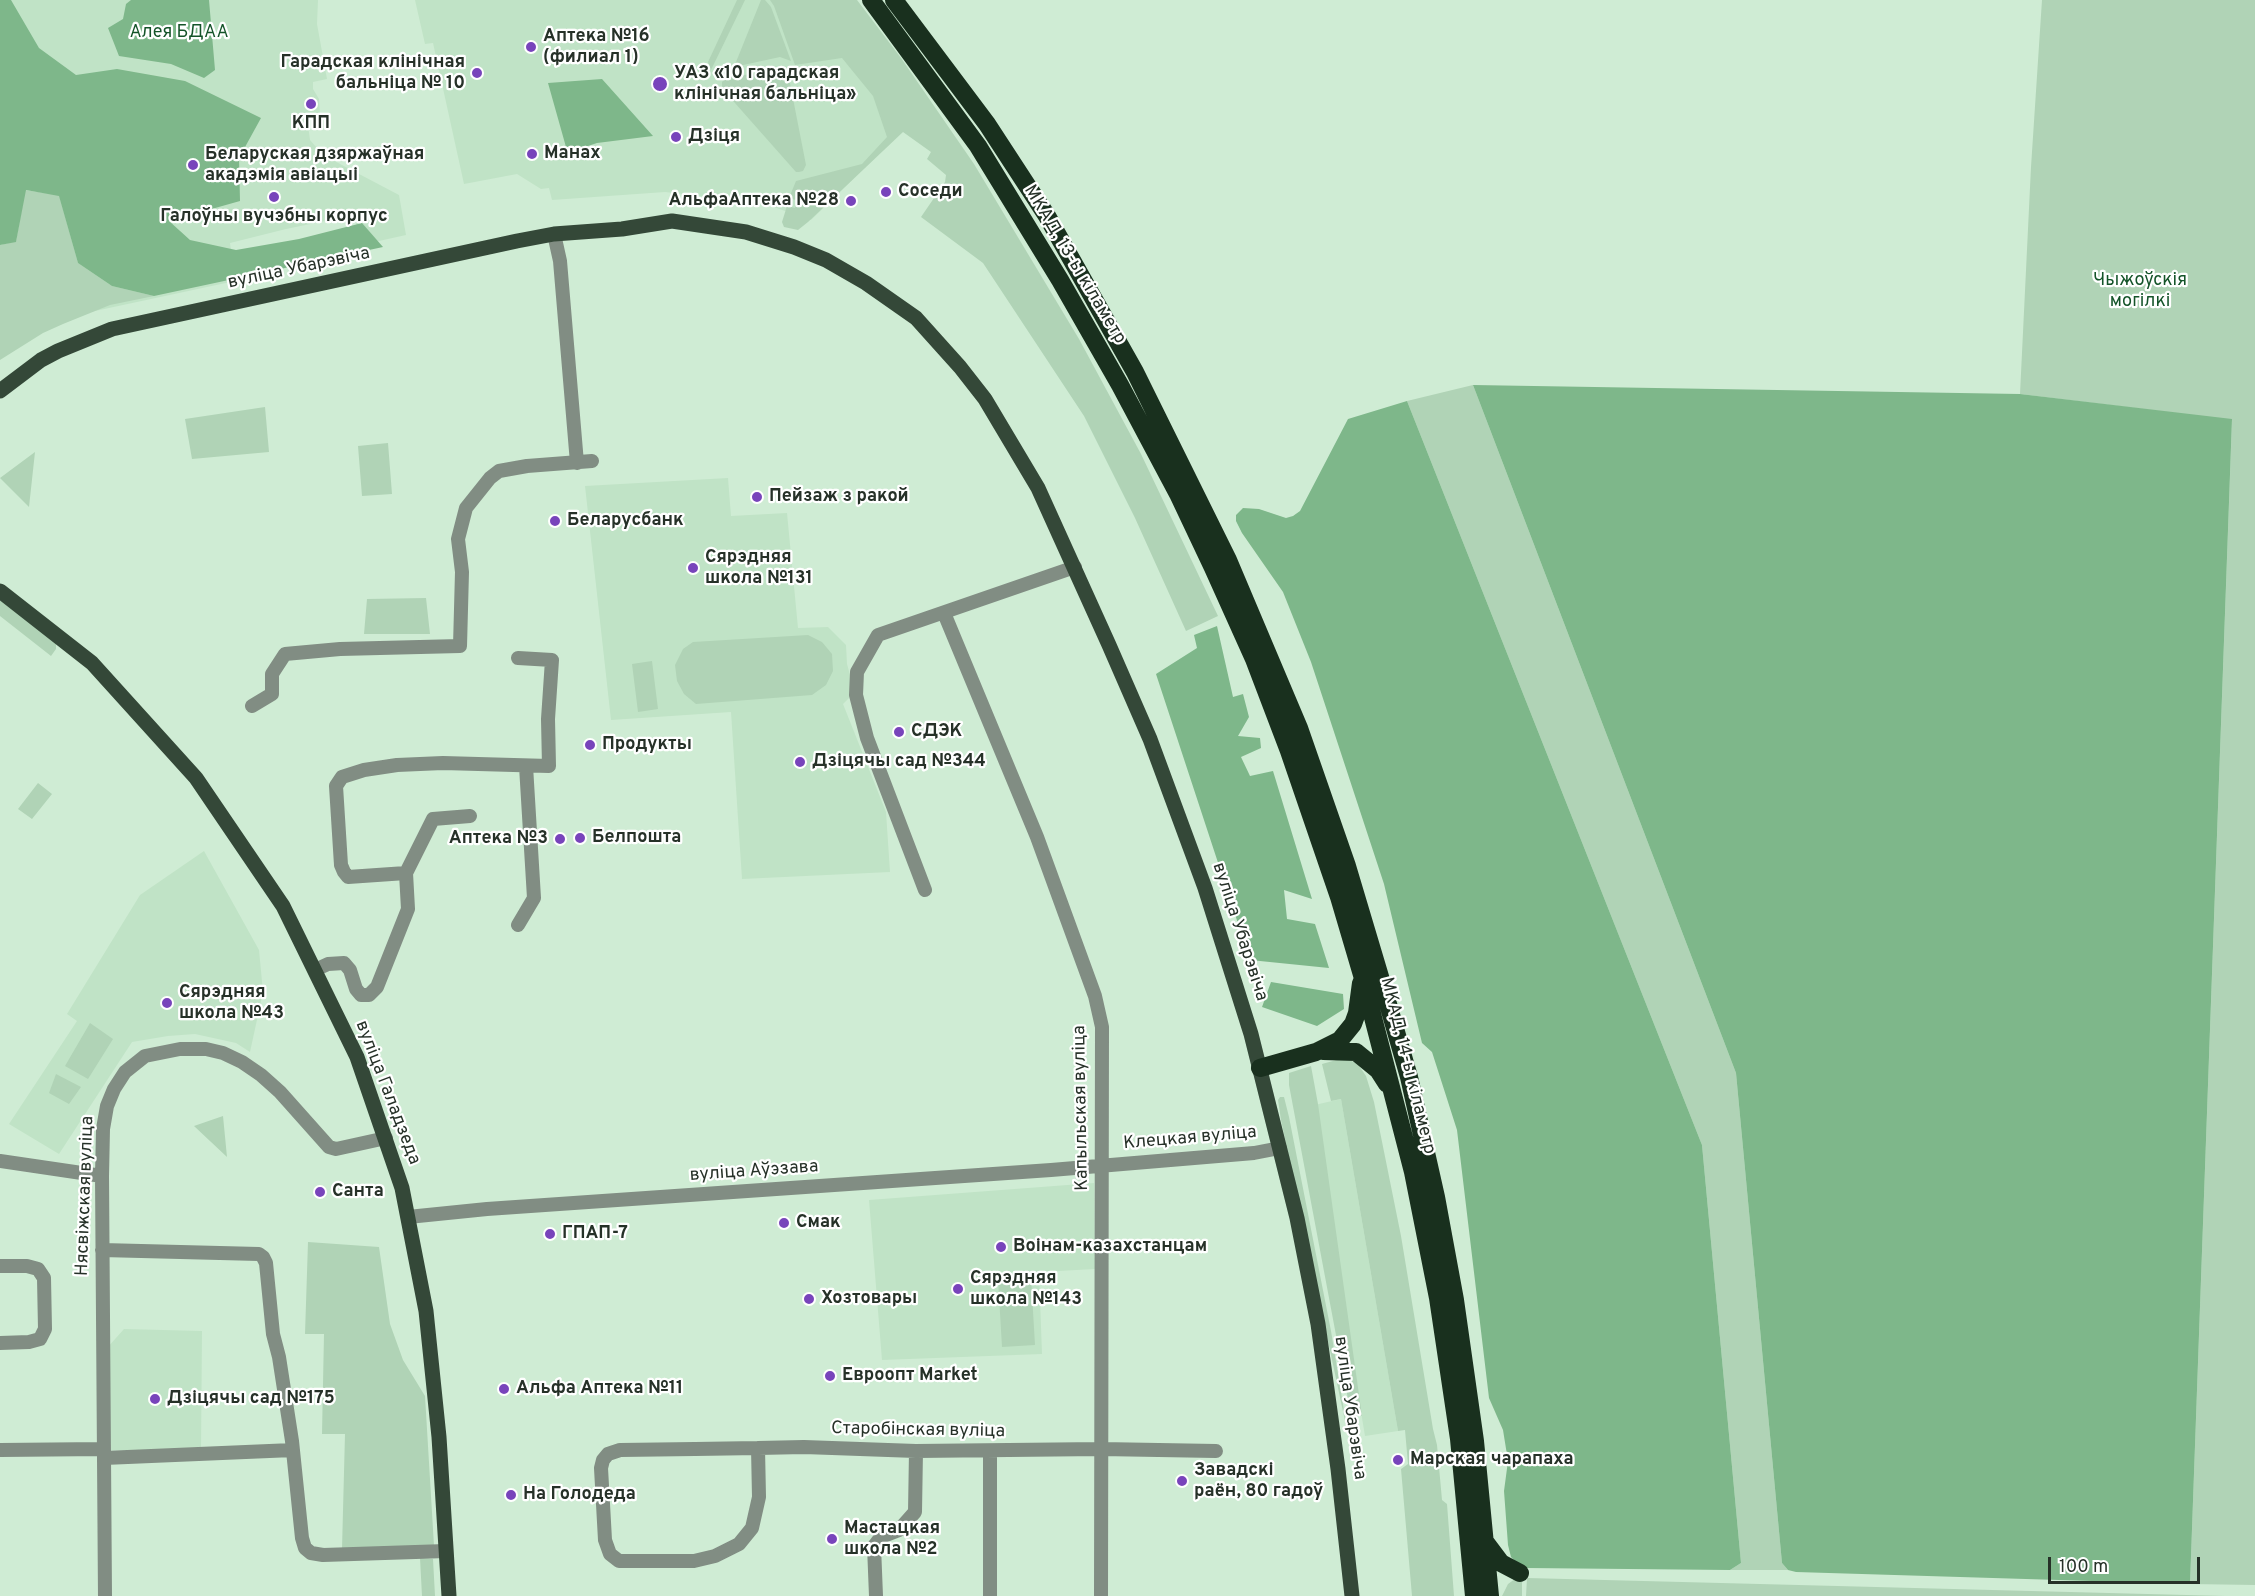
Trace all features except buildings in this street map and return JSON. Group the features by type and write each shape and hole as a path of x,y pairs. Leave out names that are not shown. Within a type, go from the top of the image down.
{"highway":[{"name":"МКАД, 13-ы кіламетр","path":"871,0 978,146 1060,280 1178,494 1221,564"},
{"name":"МКАД, 13-ы кіламетр","path":"894,0 987,124 1047,216 1135,372 1221,564"},
{"name":"МКАД, 14-ы кіламетр","path":"1221,564 1339,897 1394,1093 1413,1172 1438,1298 1459,1439 1474,1596"},
{"name":"МКАД, 14-ы кіламетр","path":"1221,564 1294,717 1336,834 1409,1077 1436,1197 1455,1300 1475,1441 1490,1596"},
{"path":"1316,1052 1340,1040 1353,1024 1357,1013 1362,975"},
{"path":"1260,1068 1316,1052 1336,1050 1356,1052 1378,1070 1394,1093"},
{"path":"1485,1541 1501,1563 1520,1573 1510,1578 1497,1596"}],"main road":[{"name":"вуліца Убарэвіча","path":"0,391 50,356 74,343 112,329 554,234 622,229 672,221 729,229 776,240 826,260 866,283 916,318 985,399 1028,470 1075,567 1150,739 1178,812 1231,967 1281,1148 1318,1324 1338,1468 1352,1596"},
{"name":"вуліца Галадзеда","path":"0,580 49,628"},
{"name":"вуліца Галадзеда","path":"0,591 92,663 196,778 322,967 386,1138 402,1188 408,1217 433,1362 448,1596"}],"street":[{"path":"554,234 560,261 577,463"},
{"path":"252,706 272,694 272,674 285,654 340,649 460,646 462,572 458,539 466,508 490,478 499,471 527,466 592,461"},
{"path":"925,890 867,738 856,695 857,672 878,635 1075,567"},
{"name":"Капыльская вуліца","path":"944,613 1037,837 1095,996 1102,1038 1101,1596"},
{"path":"406,873 348,877 341,865 336,786 342,777 364,770 397,765 443,763 549,766 548,719 552,660 518,658"},
{"path":"518,925 534,898 526,766"},
{"path":"322,967 344,963 350,970 356,989 361,995 369,995 377,987 408,909 406,873 433,819 470,816"},
{"name":"Нясвіжская вуліца","path":"105,1596 102,1176 103,1129 107,1106 114,1089 125,1072 145,1056 164,1051 206,1049 224,1053 261,1075 280,1092 329,1147 336,1149 386,1138"},
{"name":"Клецкая вуліца","path":"1103,1165 1254,1153 1281,1148"},
{"path":"0,1161 102,1176"},
{"name":"вуліца Аўэзава","path":"408,1217 486,1209 1103,1165"},
{"path":"102,1250 259,1254 263,1257 266,1263 273,1334 281,1367 293,1450 305,1548 311,1553 323,1555 446,1551"},
{"path":"0,1266 27,1266 38,1269 44,1278 45,1318 45,1329 40,1339 29,1342 0,1343"},
{"name":"Старобінская вуліца","path":"758,1448 759,1497 752,1528 739,1544 694,1561 619,1562 610,1554 605,1540 601,1468 608,1454 620,1450 758,1448 916,1451 1101,1449 1216,1451"},
{"path":"0,1450 103,1454 293,1450"},
{"path":"990,1450 990,1596"},
{"path":"876,1596 874,1546 881,1537 899,1530 915,1512 916,1451"}],"shaded area":[{"name":"Беларуская дзяржаўная акадэмія авіацыі","path":"8,0 318,0 317,24 327,79 313,82 313,89 319,99 320,115 307,118 310,140 323,155 399,195 406,235 361,245 354,215 286,229 230,243 235,281 81,314"},
{"name":"УАЗ «10 гарадская клінічная бальніца»","path":"415,0 810,0 910,124 811,220 762,203 665,192 552,200 549,188 541,189 517,174 464,184 433,43 425,44"},
{"name":"Сярэдняя школа №131","path":"728,478 731,516 787,513 798,628 828,627 846,645 847,664 852,682 849,698 843,704 886,812 890,872 742,879 731,712 611,720 585,486"},
{"name":"Сярэдняя школа №43","path":"204,851 259,950 263,992 250,1052 236,1043 195,1034 132,1042 59,1154 9,1124 77,1021 67,1014 140,895"},
{"path":"1341,1099 1398,1431 1365,1436 1310,1106"},
{"name":"Сярэдняя школа №143","path":"1094,1183 1095,1269 1039,1272 1042,1354 882,1360 869,1200"},
{"name":"Дзіцячы сад №175","path":"124,1329 202,1331 201,1451 110,1450 107,1348"}],"green space":[{"path":"0,0 11,0 39,48 76,75 117,69 185,81 261,118 239,158 240,201 169,221 190,240 236,250 299,239 362,223 383,247 154,296 112,286 78,263 59,196 26,190 16,242 0,245"},
{"name":"Алея БДАА","path":"131,0 209,0 215,70 204,78 171,64 119,56 108,28 123,19 126,4"},
{"path":"737,0 745,0 711,70 708,62"},
{"path":"761,0 765,0 771,7 791,61 780,57 734,67"},
{"path":"770,0 857,0 901,58 974,164 1079,339 1141,454 1218,616 1186,631 1135,518 1084,416 983,263 921,217 945,182 946,175 927,159 931,152 903,132 798,230 784,227 782,222 787,206 795,208 796,200 789,198 796,181 862,164 887,137 873,96 842,58 795,65"},
{"name":"Чыжоўскія могілкі","path":"2042,0 2255,0 2255,1585 2190,1584 2232,420 2020,394"},
{"path":"780,69 788,73 806,165 803,171 799,172 796,172 722,86 726,78"},
{"path":"602,79 653,136 597,143 579,149 566,147 548,83"},
{"path":"25,190 59,195 78,263 112,286 154,296 110,305 63,324 43,333 0,360 0,245 16,241"},
{"path":"1473,385 1736,1073 1782,1563 1788,1570 1730,1570 1741,1563 1702,1145 1407,401"},
{"path":"1473,385 2020,394 2232,419 2190,1584 1796,1572 1788,1570 1782,1563 1736,1073"},
{"path":"1407,401 1702,1145 1741,1563 1730,1570 1527,1568 1519,1565 1511,1557 1504,1491 1508,1461 1503,1430 1489,1398 1457,1130 1432,1052 1422,1043 1384,884 1311,662 1283,592 1236,521 1236,515 1243,508 1259,509 1286,518 1293,516 1300,511 1348,419"},
{"path":"265,407 269,452 192,459 185,419"},
{"path":"388,443 392,494 362,496 358,446"},
{"path":"35,452 29,507 0,478"},
{"path":"426,598 430,634 364,634 367,599"},
{"path":"0,600 56,642 56,649 51,656 0,616"},
{"path":"1217,626 1233,697 1243,694 1249,717 1238,736 1260,738 1261,748 1241,757 1250,776 1273,771 1312,899 1284,890 1287,919 1315,924 1329,968 1250,960 1156,674 1197,648 1194,635"},
{"path":"808,635 822,642 832,654 833,671 826,685 812,695 696,704 684,694 677,681 675,665 683,649 693,642"},
{"path":"652,661 658,709 638,712 632,664"},
{"path":"38,783 52,794 32,819 18,809"},
{"path":"1271,982 1343,994 1344,1009 1317,1026 1262,1007"},
{"path":"90,1023 113,1039 88,1079 65,1066"},
{"path":"1340,1059 1357,1063 1366,1076 1374,1102 1401,1236 1437,1445 1442,1500 1447,1504 1454,1596 1412,1596 1401,1469 1408,1464 1405,1430 1398,1431 1341,1099 1331,1101 1322,1064"},
{"path":"1311,1066 1362,1416 1351,1415 1289,1085 1289,1073"},
{"path":"56,1074 81,1087 69,1104 49,1093"},
{"path":"1284,1097 1289,1117 1331,1331 1348,1435 1281,1120 1278,1100"},
{"path":"223,1116 227,1157 194,1126"},
{"path":"308,1242 379,1247 390,1324 403,1360 425,1396 434,1546 342,1549 345,1434 322,1434 324,1334 305,1334"},
{"path":"1031,1277 1035,1345 1002,1347 998,1279"},
{"path":"420,1558 433,1559 435,1596 422,1596"},
{"path":"1522,1578 1522,1596 1502,1596 1508,1584 1515,1579"},
{"path":"1527,1578 2225,1596 1526,1596"}],"place":[{"name":"Аптека №16 (филиал 1)","path":"531,47"},
{"name":"Гарадская клінічная бальніца № 10","path":"477,73"},
{"name":"УАЗ «10 гарадская клінічная бальніца»","path":"660,84"},
{"name":"КПП","path":"311,104"},
{"name":"Дзіця","path":"676,137"},
{"name":"Манах","path":"532,154"},
{"name":"Беларуская дзяржаўная акадэмія авіацыі","path":"193,165"},
{"name":"Соседи","path":"886,192"},
{"name":"Галоўны вучэбны корпус","path":"274,197"},
{"name":"АльфаАптека №28","path":"851,201"},
{"name":"Пейзаж з ракой","path":"757,497"},
{"name":"Беларусбанк","path":"555,521"},
{"name":"Сярэдняя школа №131","path":"693,568"},
{"name":"СДЭК","path":"899,732"},
{"name":"Продукты","path":"590,745"},
{"name":"Дзіцячы сад №344","path":"800,762"},
{"name":"Белпошта","path":"580,838"},
{"name":"Аптека №3","path":"560,839"},
{"name":"Сярэдняя школа №43","path":"167,1003"},
{"name":"Санта","path":"320,1192"},
{"name":"Смак","path":"784,1223"},
{"name":"ГПАП-7","path":"550,1234"},
{"name":"Воінам-казахстанцам","path":"1001,1247"},
{"name":"Сярэдняя школа №143","path":"958,1289"},
{"name":"Хозтовары","path":"809,1299"},
{"name":"Евроопт Market","path":"830,1376"},
{"name":"Альфа Аптека №11","path":"504,1389"},
{"name":"Дзіцячы сад №175","path":"155,1399"},
{"name":"Марская чарапаха","path":"1398,1460"},
{"name":"Завадскі раён, 80 гадоў","path":"1182,1481"},
{"name":"На Голодеда","path":"511,1495"},
{"name":"Мастацкая школа №2","path":"832,1539"}]}
